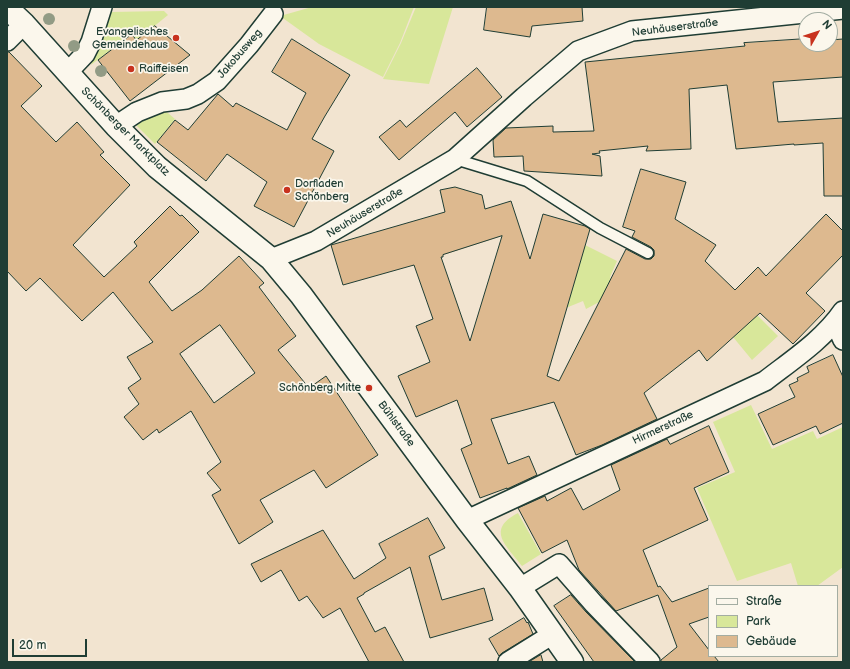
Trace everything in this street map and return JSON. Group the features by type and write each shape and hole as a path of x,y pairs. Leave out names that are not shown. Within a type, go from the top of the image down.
{"street":[{"path":"67,72 85,54 91,42 102,7"},
{"name":"Neuhäuserstraße","path":"271,259 316,241 455,159 578,51 632,31 843,9"},
{"path":"7,41 13,12"},
{"name":"Schönberger Marktplatz","path":"13,12 116,126 157,167 271,259"},
{"name":"Jakobusweg","path":"116,126 137,112 162,102 192,97 217,81 249,46 273,14"},
{"name":"Bühlstraße","path":"271,259 301,295 467,520 520,588 572,662"},
{"path":"839,317 843,340"},
{"name":"Hirmerstraße","path":"467,520 765,381 799,355 839,317"},
{"path":"520,588 559,564 594,604 650,662"},
{"path":"508,662 553,634"}],"lane":[{"path":"455,159 527,181 600,228 648,253"}],"green space":[{"path":"312,7 414,7 400,43 383,77 319,44 280,16"},
{"path":"416,7 453,7 429,84 383,79 401,43"},
{"path":"164,11 168,15 138,42 131,34 91,65 111,12"},
{"path":"160,110 168,113 175,119 155,144 136,125"},
{"path":"585,245 617,261 610,277 614,289 603,300 586,309 583,301 524,325"},
{"path":"757,315 778,336 752,360 733,337"},
{"path":"751,405 772,449 813,431 817,439 843,427 843,567 818,585 798,585 791,563 737,581 697,488 735,472 713,422"},
{"path":"518,513 541,554 522,566 505,545 501,532 508,519"}],"building":[{"path":"487,7 582,7 583,21 532,26 530,37 484,30"},
{"name":"Raiffeisen","path":"155,26 190,55 130,101 98,60 132,34 136,40"},
{"path":"292,39 350,75 312,139 334,151 294,227 254,206 267,182 227,154 206,181 157,142 175,120 188,130 218,94 233,107 236,103 287,130 306,93 272,72"},
{"path":"838,39 843,39 843,77 773,82 778,122 843,118 843,196 824,196 823,143 736,149 727,85 689,89 691,149 646,151 648,146 599,151 600,153 592,154 600,156 602,176 524,171 523,156 494,157 493,140 506,128 553,126 553,132 594,131 585,62 745,46 744,43 798,40 798,52 838,52"},
{"path":"7,52 9,52 42,86 21,106 56,142 77,122 104,152 100,155 130,185 73,245 104,277 137,246 134,242 170,206 180,216 182,215 199,232 149,282 172,311 202,290 239,256 264,283 259,287 296,336 278,350 309,388 326,376 378,455 326,488 314,470 260,500 273,522 239,544 212,495 221,490 207,473 221,462 191,411 159,433 157,429 143,440 124,417 139,404 128,388 141,379 127,357 153,342 113,292 82,321 40,278 26,291 7,271","holes":["220,325 255,373 214,403 180,354"]},
{"path":"477,68 502,97 467,127 455,112 399,160 379,137 400,120 406,127"},
{"path":"641,169 686,182 675,219 716,245 705,261 735,290 758,267 766,276 826,214 843,231 843,255 806,293 825,311 793,344 760,313 707,361 699,350 644,393 657,419 602,445 576,455 554,402 491,419 508,464 529,456 537,475 507,489 480,498 461,449 472,444 457,400 416,417 398,376 430,362 416,326 433,319 414,265 343,285 331,245 445,212 440,190 455,187 482,195 485,209 511,201 530,259 543,214 585,226 590,229 547,376 559,381 626,249 645,259 651,259 654,256 654,250 651,247 632,237 635,231 623,227","holes":["502,236 470,341 441,257 443,257 443,255"]},
{"path":"833,355 843,377 843,423 820,434 816,426 773,445 758,414 795,397 789,385 798,381 797,378 809,372 807,367"},
{"path":"709,426 729,472 694,488 708,520 643,550 658,587 660,586 672,602 708,588 708,617 689,624 708,649 708,657 715,657 719,662 661,662 661,660 677,647 658,595 616,611 579,570 567,540 542,553 518,508 545,496 547,501 571,488 583,510 620,490 611,465 667,439 670,444"},
{"path":"428,518 445,548 429,556 442,600 484,588 493,620 430,638 410,567 357,598 375,632 385,627 404,662 369,662 340,608 323,618 307,596 299,601 281,570 261,582 251,564 323,530 354,579 386,558 379,544"},
{"path":"571,595 635,662 594,662 554,606"},
{"path":"524,618 527,623 528,622 533,634 499,656 489,639"},
{"path":"541,655 543,662 529,662"}],"place":[{"name":"Evangelisches Gemeindehaus","path":"176,38"},
{"name":"Raiffeisen","path":"131,69"},
{"name":"Dorfladen Schönberg","path":"287,190"},
{"name":"Schönberg Mitte","path":"369,388"}]}
